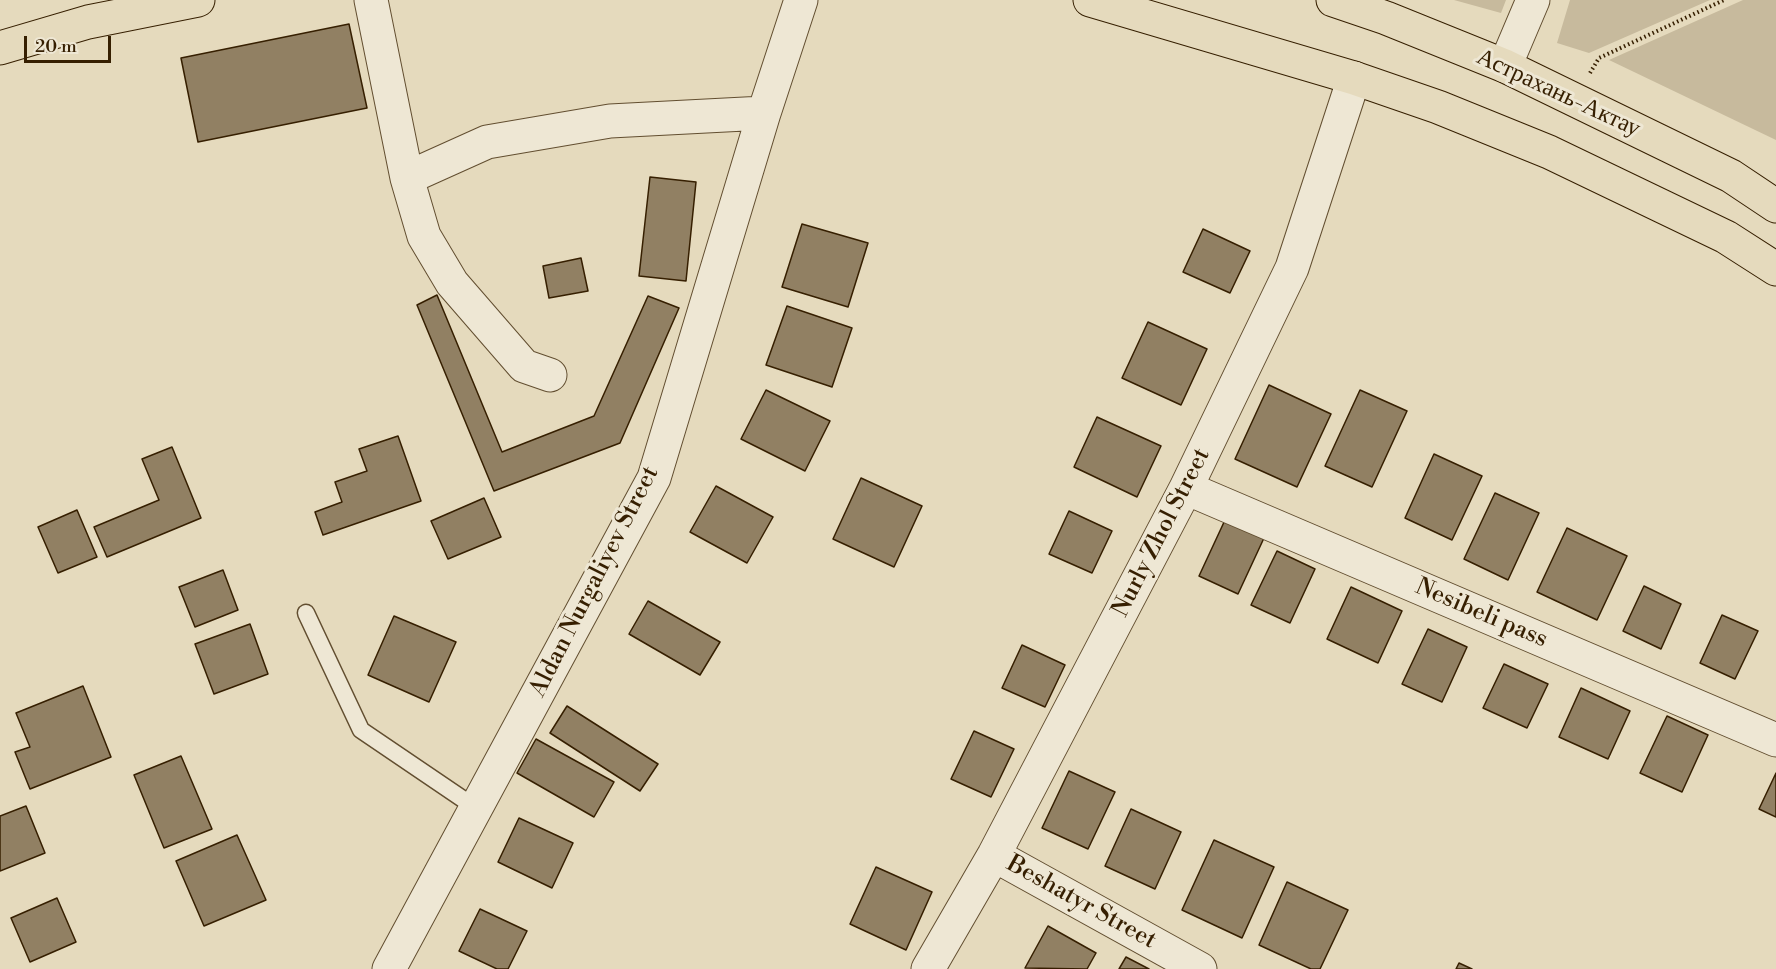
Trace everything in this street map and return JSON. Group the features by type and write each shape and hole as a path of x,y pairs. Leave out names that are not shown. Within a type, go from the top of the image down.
{"highway":[{"path":"0,48 88,22 198,0"},
{"path":"1090,0 1354,78 1438,107 1549,153 1726,237 1776,269"},
{"name":"Астрахань-Актау","path":"1333,0 1386,18 1505,66 1731,177 1776,206"}],"street":[{"path":"371,0 407,178 424,236 452,283 524,366 550,375"},
{"name":"Aldan Nurgaliyev Street","path":"389,969 654,478 764,113 801,0"},
{"path":"1505,66 1533,0"},
{"name":"Nurly Zhol Street","path":"928,969 994,855 1186,488 1292,268 1354,78"},
{"path":"407,178 487,142 610,121 764,113"},
{"name":"Nesibeli pass","path":"1186,488 1776,740"},
{"name":"Beshatyr Street","path":"994,855 1200,969"}],"lane":[{"path":"306,613 361,730 476,808"}],"path":[{"path":"1573,98 1599,58 1724,0"}],"shaded area":[{"path":"1454,0 1506,0 1501,13"},
{"path":"1570,0 1710,0 1589,53 1557,43"},
{"path":"1743,0 1776,0 1776,140 1609,60"}],"building":[{"path":"349,24 367,108 198,142 181,58"},
{"path":"650,177 696,182 686,281 639,276"},
{"path":"802,224 868,243 848,307 782,287"},
{"path":"1203,229 1250,251 1230,293 1183,272"},
{"path":"581,258 588,291 549,298 543,266"},
{"path":"437,295 502,452 594,416 648,296 679,308 620,443 494,491 417,305"},
{"path":"787,306 852,328 832,387 766,365"},
{"path":"1148,322 1207,349 1181,405 1122,378"},
{"path":"1269,385 1331,414 1297,487 1235,459"},
{"path":"766,390 830,421 805,471 741,439"},
{"path":"1360,390 1407,411 1372,487 1325,466"},
{"path":"1097,417 1161,446 1137,497 1074,467"},
{"path":"398,436 421,501 323,535 315,512 342,502 335,482 367,471 359,449"},
{"path":"172,447 201,518 107,557 94,527 159,500 142,459"},
{"path":"1434,454 1482,476 1452,540 1405,518"},
{"path":"861,478 922,506 894,567 833,539"},
{"path":"716,486 773,517 747,563 690,532"},
{"path":"1495,493 1539,513 1508,580 1464,559"},
{"path":"484,498 501,537 448,559 431,521"},
{"path":"77,510 97,557 58,573 38,527"},
{"path":"1069,511 1112,531 1092,573 1049,554"},
{"path":"1225,520 1264,538 1238,594 1199,576"},
{"path":"1567,528 1627,556 1597,620 1537,592"},
{"path":"1277,551 1315,569 1290,623 1251,605"},
{"path":"223,570 238,610 195,627 179,587"},
{"path":"1644,586 1681,604 1661,649 1623,631"},
{"path":"1351,587 1402,611 1378,663 1327,639"},
{"path":"648,601 720,642 700,675 629,634"},
{"path":"1722,615 1758,631 1735,679 1700,663"},
{"path":"394,616 456,642 429,702 368,675"},
{"path":"250,624 268,674 214,694 195,644"},
{"path":"1428,629 1467,647 1442,702 1402,684"},
{"path":"1022,645 1065,665 1045,707 1002,688"},
{"path":"1504,664 1548,684 1527,728 1483,708"},
{"path":"83,686 111,757 30,789 15,752 30,747 16,713"},
{"path":"1581,688 1630,711 1608,759 1559,737"},
{"path":"567,706 658,764 640,791 550,733"},
{"path":"1667,716 1708,735 1682,792 1640,773"},
{"path":"974,731 1014,749 991,797 951,779"},
{"path":"536,739 614,782 594,817 517,773"},
{"path":"181,756 212,829 164,848 134,775"},
{"path":"1069,771 1115,792 1088,849 1042,828"},
{"path":"1776,773 1776,817 1759,809"},
{"path":"26,806 45,853 0,871 0,816"},
{"path":"1131,809 1181,832 1155,889 1105,866"},
{"path":"519,818 573,843 552,888 498,862"},
{"path":"237,835 266,900 204,926 176,861"},
{"path":"1214,840 1274,867 1242,938 1182,910"},
{"path":"876,867 932,892 906,950 850,924"},
{"path":"1287,882 1348,910 1320,969 1311,969 1259,945"},
{"path":"57,898 76,942 30,962 11,918"},
{"path":"480,909 527,931 508,969 497,969 459,951"},
{"path":"1048,926 1096,953 1087,969 1025,968"},
{"path":"1126,957 1149,969 1119,969"},
{"path":"1459,963 1472,969 1456,969"}]}
